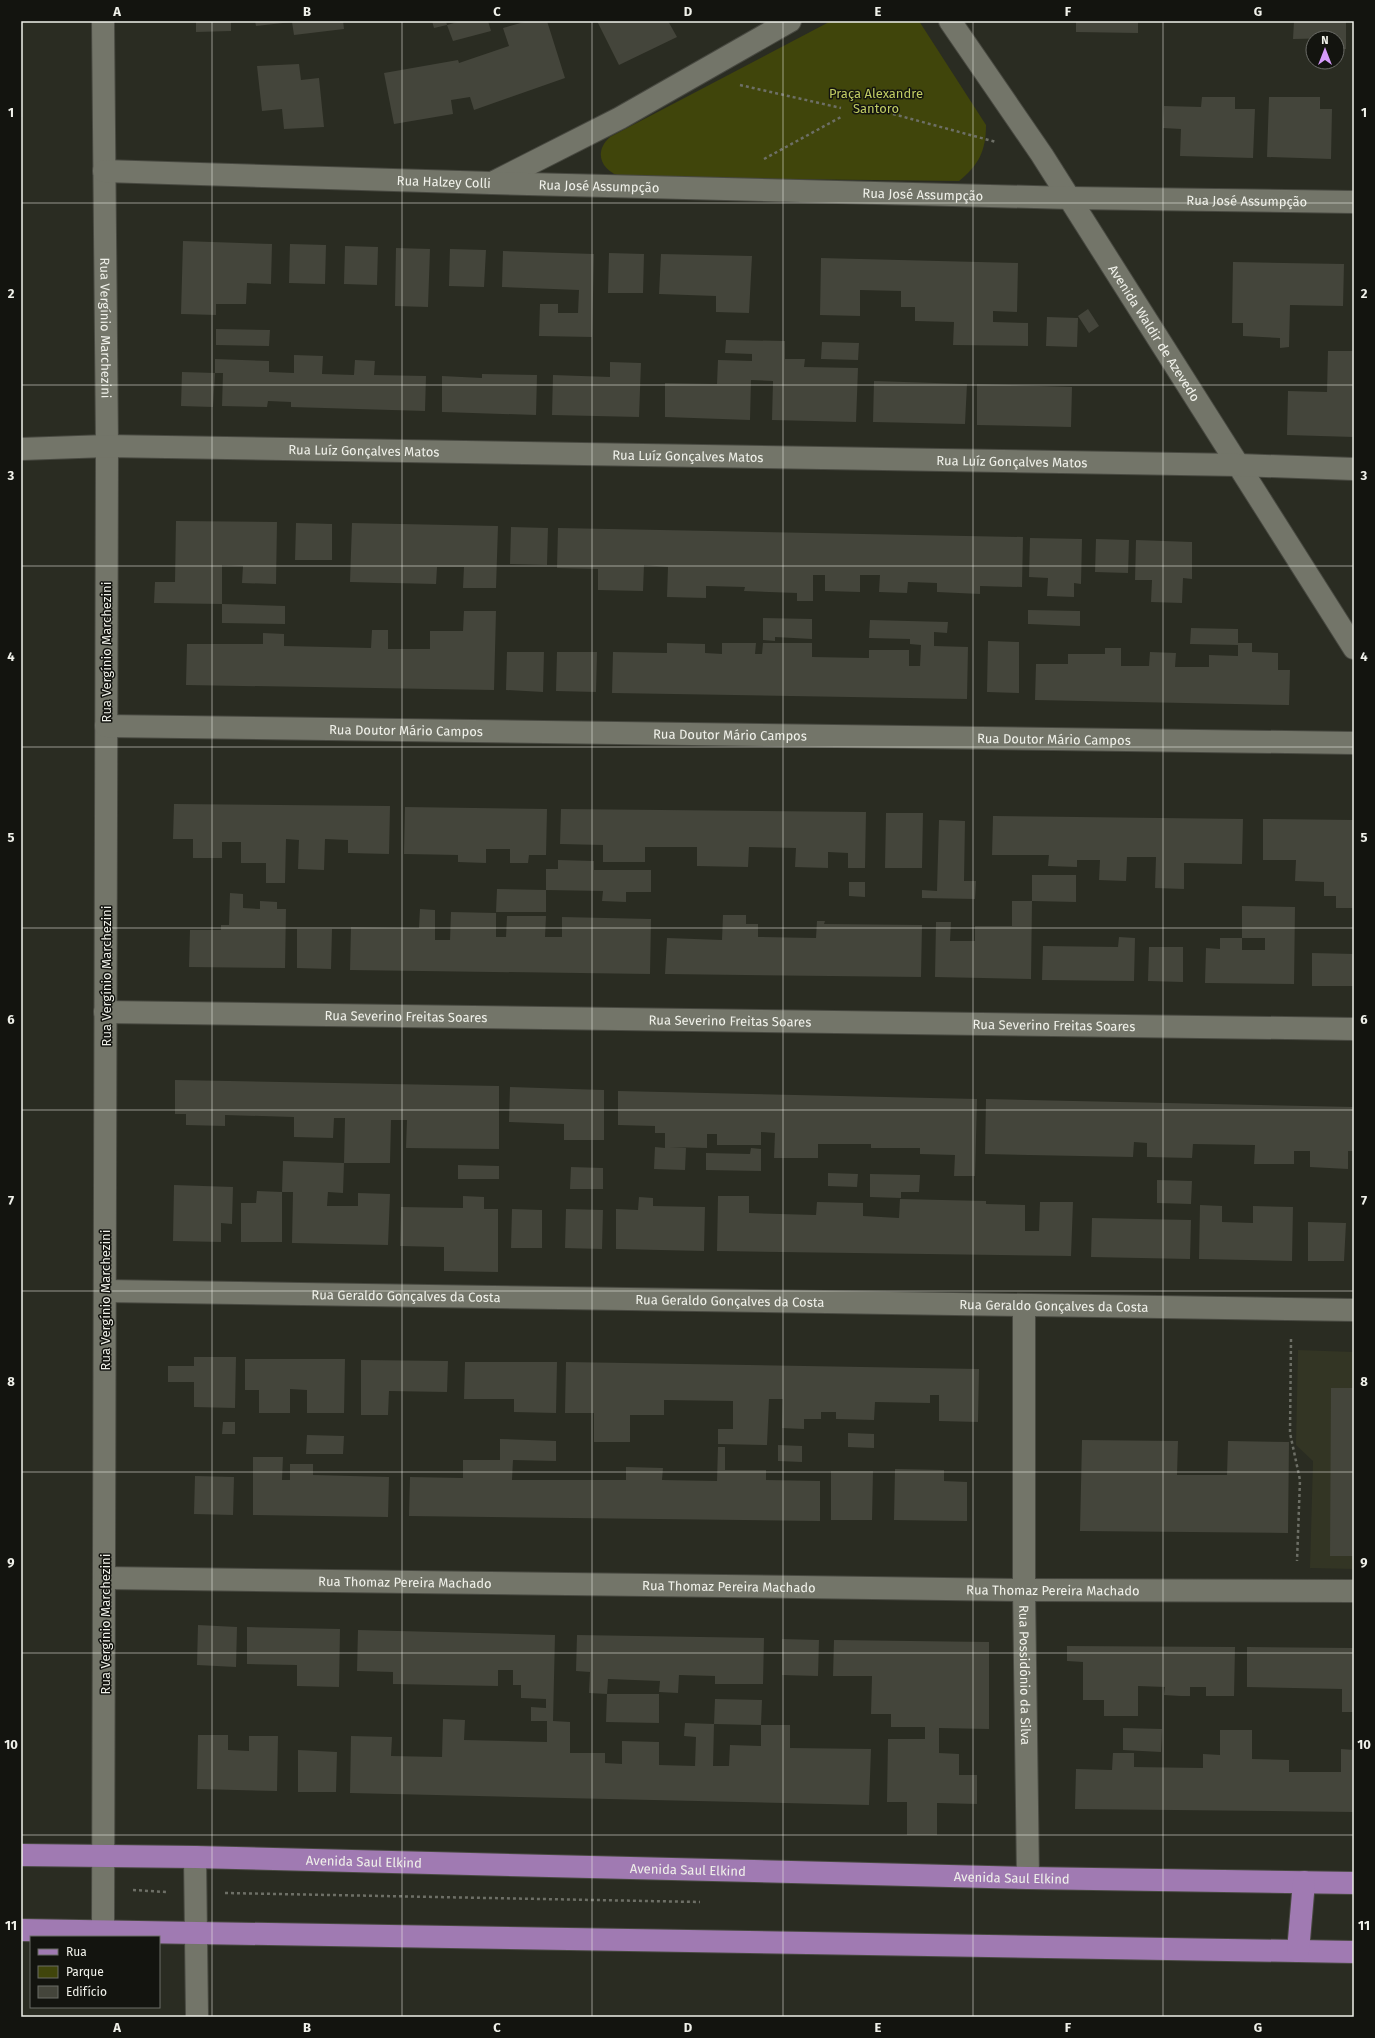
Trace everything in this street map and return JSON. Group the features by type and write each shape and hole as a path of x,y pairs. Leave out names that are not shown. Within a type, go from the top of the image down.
{"main road":[{"name":"Avenida Saul Elkind","path":"21,1855 195,1857 1028,1878 1354,1883"},
{"path":"1298,1951 1304,1882"},
{"path":"21,1930 1354,1952"}],"street":[{"name":"Rua Vergínio Marchezini","path":"103,21 106,446 105,1578 103,1931"},
{"name":"Rua Halzey Colli","path":"104,171 492,183 620,118 790,21"},
{"name":"Avenida Waldir de Azevedo","path":"950,21 1070,198 1354,648"},
{"name":"Rua José Assumpção","path":"492,183 1070,198 1354,202"},
{"name":"Rua Luíz Gonçalves Matos","path":"21,449 106,446 1239,465 1354,469"},
{"name":"Rua Doutor Mário Campos","path":"106,726 1354,743"},
{"name":"Rua Severino Freitas Soares","path":"105,1012 1354,1029"},
{"name":"Rua Geraldo Gonçalves da Costa","path":"105,1291 1354,1310"},
{"name":"Rua Possidônio da Silva","path":"1024,1305 1024,1590 1028,1878"},
{"name":"Rua Thomaz Pereira Machado","path":"105,1578 1024,1590 1354,1591"},
{"path":"195,1857 197,2017"}],"path":[{"path":"696,76 840,108"},
{"path":"893,114 998,143"},
{"path":"758,162 841,117"},
{"path":"1292,1309 1290,1433 1300,1480 1296,1591"}],"shaded area":[{"path":"1298,1350 1354,1352 1354,1569 1310,1568 1313,1461 1296,1445"}],"green space":[{"name":"Praça Alexandre Santoro","path":"831,21 919,21 986,125 985,142 980,156 972,169 959,181 622,177 604,166 601,155 602,149 610,137"}],"building":[{"path":"196,21 231,21 231,31 196,32"},
{"path":"255,21 343,21 344,29 294,35 292,22 256,26"},
{"path":"432,21 446,21 447,25 434,28"},
{"path":"461,21 488,21 491,31 453,41 447,25"},
{"path":"528,21 547,21 565,78 474,110 470,97 451,100 453,114 394,124 384,73 458,60 459,63 509,46 503,28"},
{"path":"597,21 668,21 677,37 619,65"},
{"path":"1076,21 1138,21 1138,33 1076,32"},
{"path":"1294,21 1346,21 1346,49 1345,30 1305,30 1305,39 1293,39"},
{"path":"299,64 301,80 319,78 324,127 284,129 282,109 262,111 257,66"},
{"path":"1202,97 1235,97 1235,109 1255,109 1253,158 1180,156 1181,129 1163,128 1164,106 1201,107"},
{"path":"1269,97 1320,97 1320,109 1332,109 1331,159 1267,157"},
{"path":"183,241 272,244 271,284 247,283 246,304 216,304 216,315 181,314"},
{"path":"290,244 326,245 325,284 289,283"},
{"path":"345,246 378,247 377,285 344,284"},
{"path":"396,248 430,249 428,307 395,306"},
{"path":"450,249 486,250 484,287 449,286"},
{"path":"503,251 594,254 592,337 539,336 540,304 558,304 558,313 578,313 579,290 502,287"},
{"path":"609,253 644,254 643,293 608,293"},
{"path":"661,254 752,256 749,313 716,312 716,296 659,294"},
{"path":"821,258 1018,263 1017,312 993,311 993,322 1028,323 1028,346 953,345 954,322 915,321 915,307 901,307 901,291 860,290 860,316 820,315"},
{"path":"1233,262 1344,264 1343,306 1290,305 1289,347 1280,348 1280,338 1243,336 1243,323 1232,323"},
{"path":"1088,309 1099,326 1089,333 1078,316"},
{"path":"1047,317 1078,318 1077,347 1046,346"},
{"path":"216,329 270,330 269,346 216,345"},
{"path":"726,340 785,341 785,359 805,359 804,367 858,368 856,422 772,420 773,381 751,380 750,420 665,417 665,383 717,384 718,360 752,361 752,354 725,353"},
{"path":"822,342 859,343 858,360 821,359"},
{"path":"1328,351 1354,351 1354,437 1287,435 1288,391 1327,392"},
{"path":"294,355 323,356 322,374 354,375 355,360 375,361 374,375 426,376 425,411 291,407 291,402 268,401 267,407 222,406 223,373 215,373 215,359 269,361 269,372 294,373"},
{"path":"610,362 641,363 639,417 552,415 553,375 610,377"},
{"path":"182,372 215,373 213,407 181,406"},
{"path":"482,374 537,375 536,415 442,412 442,376 482,378"},
{"path":"874,381 967,384 965,424 873,422"},
{"path":"977,384 1072,387 1071,427 977,425"},
{"path":"176,521 277,522 276,584 242,583 243,566 222,565 222,604 154,603 155,582 175,582"},
{"path":"296,523 332,524 332,560 295,560"},
{"path":"352,523 498,526 496,588 463,588 464,567 437,567 436,584 350,582"},
{"path":"511,527 548,528 547,565 510,564"},
{"path":"558,528 1023,537 1022,587 980,586 980,594 937,592 937,583 908,582 907,593 879,592 880,575 860,575 860,592 825,591 825,575 813,575 813,601 797,601 797,593 744,591 745,587 706,586 706,598 667,597 668,567 644,565 643,591 598,590 598,569 557,568"},
{"path":"1030,538 1082,539 1081,584 1074,583 1074,597 1047,596 1048,578 1029,577"},
{"path":"1096,539 1129,540 1128,573 1095,572"},
{"path":"1136,540 1192,542 1192,579 1183,578 1182,603 1151,602 1152,580 1135,580"},
{"path":"222,604 285,606 285,624 222,623"},
{"path":"1028,610 1080,611 1080,626 1028,624"},
{"path":"464,611 496,611 494,690 186,685 187,644 263,644 263,633 284,634 284,646 371,648 372,630 388,630 388,649 430,649 430,631 463,631"},
{"path":"763,618 812,619 812,639 775,637 775,641 763,640"},
{"path":"870,620 948,622 947,633 934,632 934,646 968,647 967,699 612,693 613,652 667,653 667,643 705,644 705,653 722,654 722,643 756,643 755,654 762,654 763,643 812,643 812,657 869,658 869,650 909,650 909,666 920,666 921,645 910,644 910,639 869,638"},
{"path":"1191,628 1238,629 1238,643 1252,643 1252,652 1278,653 1278,670 1290,670 1289,705 1035,700 1036,664 1068,664 1068,654 1105,654 1105,648 1121,648 1121,666 1149,666 1150,652 1176,653 1175,667 1209,667 1209,655 1238,656 1238,645 1190,644"},
{"path":"988,641 1019,642 1019,693 987,692"},
{"path":"507,652 544,652 543,692 506,690"},
{"path":"557,652 597,652 596,692 556,691"},
{"path":"174,804 390,806 389,854 348,853 348,840 325,839 324,870 298,869 299,840 286,839 285,883 266,883 266,863 241,863 241,842 222,842 222,858 193,858 193,839 173,839"},
{"path":"405,807 547,809 546,855 529,855 528,863 510,863 510,849 486,849 486,863 458,862 458,855 404,854"},
{"path":"561,809 866,812 865,868 848,868 848,853 828,852 828,868 795,867 796,848 749,847 748,867 697,866 697,847 645,847 645,862 603,862 603,845 560,844"},
{"path":"886,813 923,813 922,868 885,868"},
{"path":"993,816 1243,819 1242,864 1184,863 1184,889 1155,888 1156,857 1127,857 1126,881 1099,880 1100,860 1077,860 1077,867 1048,866 1049,855 992,855"},
{"path":"1263,819 1354,820 1354,908 1336,908 1336,896 1324,896 1324,882 1295,881 1296,860 1263,860"},
{"path":"939,820 965,821 964,881 976,881 975,899 922,898 922,890 937,891"},
{"path":"558,860 594,861 594,870 651,870 651,892 626,892 626,902 602,901 603,891 546,890 546,869 558,869"},
{"path":"1032,875 1076,875 1076,902 1032,901"},
{"path":"849,882 865,882 865,897 849,896"},
{"path":"497,889 546,890 546,912 496,912"},
{"path":"230,893 243,894 243,908 260,909 260,901 277,902 277,909 286,909 285,968 189,967 190,930 221,930 221,925 229,925"},
{"path":"1012,901 1032,901 1031,979 935,977 936,922 951,922 950,941 975,941 975,926 1012,926"},
{"path":"1242,906 1295,907 1294,984 1205,983 1206,948 1220,949 1220,938 1242,938","holes":["1242,938 1265,938 1265,950 1242,950"]},
{"path":"420,909 435,910 435,940 450,940 451,912 496,913 496,937 506,937 507,916 546,916 545,937 562,937 562,917 651,919 650,974 350,970 351,927 419,928"},
{"path":"723,915 746,915 746,924 758,924 758,937 816,938 817,921 825,921 824,924 922,925 921,977 665,974 667,938 722,940"},
{"path":"297,929 332,929 331,969 297,968"},
{"path":"1119,937 1135,938 1134,981 1042,980 1043,946 1118,947"},
{"path":"1149,947 1183,947 1183,982 1148,981"},
{"path":"1312,953 1354,954 1354,986 1312,986"},
{"path":"175,1080 499,1086 499,1149 406,1148 407,1120 391,1120 390,1163 344,1163 345,1118 334,1118 333,1138 294,1137 294,1117 225,1115 225,1126 186,1125 186,1114 175,1114"},
{"path":"510,1087 604,1090 604,1140 564,1140 564,1124 509,1122"},
{"path":"618,1091 977,1099 975,1176 954,1176 955,1155 920,1154 920,1148 871,1148 871,1144 818,1144 818,1158 774,1158 775,1133 761,1132 761,1145 717,1145 717,1134 707,1134 707,1148 669,1147 686,1148 685,1170 654,1169 655,1147 665,1148 665,1133 655,1133 655,1126 618,1125"},
{"path":"986,1099 1354,1107 1354,1151 1348,1151 1348,1169 1310,1167 1310,1151 1294,1151 1294,1164 1254,1164 1255,1145 1193,1144 1192,1158 1147,1157 1147,1143 1134,1142 1133,1157 985,1154"},
{"path":"751,1148 761,1149 761,1171 706,1170 706,1153 750,1154"},
{"path":"283,1161 344,1163 343,1193 328,1192 327,1206 358,1206 358,1193 390,1194 388,1245 292,1243 293,1192 282,1192"},
{"path":"458,1165 499,1166 499,1179 458,1179"},
{"path":"571,1167 603,1168 603,1189 570,1189"},
{"path":"828,1173 858,1174 857,1187 828,1186"},
{"path":"870,1174 920,1175 919,1192 901,1192 901,1198 870,1197"},
{"path":"1157,1180 1192,1181 1191,1204 1157,1203"},
{"path":"174,1185 233,1187 232,1224 221,1223 221,1242 173,1241"},
{"path":"257,1191 282,1192 282,1242 241,1242 241,1203 256,1203"},
{"path":"463,1196 484,1197 484,1209 498,1209 498,1272 444,1271 444,1247 400,1246 401,1207 463,1208"},
{"path":"718,1196 749,1196 749,1213 816,1215 817,1202 863,1203 863,1216 899,1218 900,1199 986,1201 986,1204 1025,1205 1025,1231 1039,1231 1040,1202 1073,1202 1071,1256 717,1251"},
{"path":"639,1197 653,1198 653,1206 705,1207 704,1251 616,1249 616,1209 638,1210"},
{"path":"1200,1205 1222,1206 1222,1222 1253,1223 1253,1206 1293,1207 1292,1261 1199,1259"},
{"path":"512,1209 542,1210 542,1248 511,1248"},
{"path":"566,1209 603,1210 602,1249 565,1248"},
{"path":"1092,1218 1191,1220 1190,1259 1091,1257"},
{"path":"1308,1222 1346,1223 1344,1261 1308,1261"},
{"path":"194,1357 236,1357 235,1408 194,1407 194,1382 168,1382 168,1366 194,1366"},
{"path":"245,1359 345,1359 344,1413 307,1413 307,1390 290,1389 290,1413 259,1413 259,1390 245,1390"},
{"path":"361,1360 448,1361 447,1392 389,1391 388,1415 361,1415"},
{"path":"465,1362 557,1362 556,1413 514,1412 514,1399 464,1399"},
{"path":"566,1362 979,1369 978,1422 939,1421 939,1395 930,1395 930,1403 875,1402 874,1420 836,1419 836,1412 821,1412 821,1419 804,1419 804,1429 782,1428 783,1399 769,1399 767,1445 718,1444 718,1429 733,1429 733,1401 664,1400 664,1415 630,1415 630,1442 594,1442 594,1413 565,1413"},
{"path":"1331,1388 1354,1388 1354,1556 1330,1556"},
{"path":"223,1422 235,1422 235,1434 222,1434"},
{"path":"848,1433 874,1434 874,1448 848,1447"},
{"path":"307,1435 344,1436 343,1454 306,1454"},
{"path":"500,1439 556,1441 556,1461 513,1460 512,1480 626,1480 626,1467 663,1468 662,1480 717,1481 718,1447 725,1447 725,1470 766,1470 766,1480 820,1481 820,1521 409,1516 410,1477 463,1478 463,1460 500,1460"},
{"path":"1082,1440 1178,1441 1177,1475 1227,1475 1228,1441 1289,1442 1288,1533 1080,1531"},
{"path":"778,1445 802,1446 802,1462 778,1461"},
{"path":"253,1457 283,1457 282,1480 290,1480 290,1464 313,1464 313,1475 389,1477 388,1517 253,1515"},
{"path":"895,1469 944,1470 944,1481 967,1482 967,1521 894,1520"},
{"path":"831,1471 873,1471 872,1520 831,1520"},
{"path":"195,1476 234,1477 233,1515 194,1514"},
{"path":"198,1625 237,1627 236,1667 197,1665"},
{"path":"247,1627 340,1629 339,1687 297,1686 297,1665 247,1664"},
{"path":"358,1630 555,1635 553,1721 570,1722 570,1753 605,1753 605,1763 622,1764 622,1741 659,1742 659,1765 695,1766 696,1737 684,1736 685,1723 714,1724 713,1766 729,1766 730,1745 761,1746 761,1725 790,1725 790,1748 871,1749 869,1805 350,1793 351,1736 392,1737 391,1756 442,1757 443,1719 465,1720 464,1740 547,1742 547,1721 531,1721 531,1707 546,1708 546,1699 521,1698 521,1685 513,1685 513,1670 498,1670 498,1686 393,1684 393,1672 357,1671"},
{"path":"577,1635 764,1638 763,1684 715,1684 715,1676 679,1675 678,1693 659,1692 660,1681 608,1679 607,1694 589,1693 590,1672 576,1671"},
{"path":"782,1639 819,1640 818,1676 782,1675"},
{"path":"834,1640 989,1642 989,1729 939,1728 939,1753 959,1754 959,1775 977,1775 977,1804 937,1803 937,1835 907,1835 907,1802 887,1802 888,1739 925,1739 925,1727 891,1727 891,1714 871,1714 872,1676 833,1676"},
{"path":"1067,1646 1235,1647 1234,1696 1206,1696 1206,1687 1190,1687 1190,1696 1164,1695 1165,1687 1138,1686 1138,1716 1104,1716 1104,1700 1083,1700 1083,1662 1067,1661"},
{"path":"1247,1647 1354,1648 1354,1712 1342,1712 1342,1689 1247,1687"},
{"path":"607,1694 659,1694 659,1723 606,1722"},
{"path":"715,1699 762,1700 761,1725 714,1724"},
{"path":"1123,1728 1162,1729 1161,1752 1123,1750"},
{"path":"1220,1730 1252,1730 1252,1759 1289,1760 1289,1772 1341,1772 1341,1749 1354,1750 1354,1812 1075,1809 1076,1769 1112,1770 1113,1753 1134,1753 1134,1767 1203,1768 1203,1754 1220,1755"},
{"path":"198,1735 228,1735 228,1750 249,1751 249,1736 278,1736 277,1791 197,1789"},
{"path":"298,1750 337,1752 336,1792 298,1792"}]}
